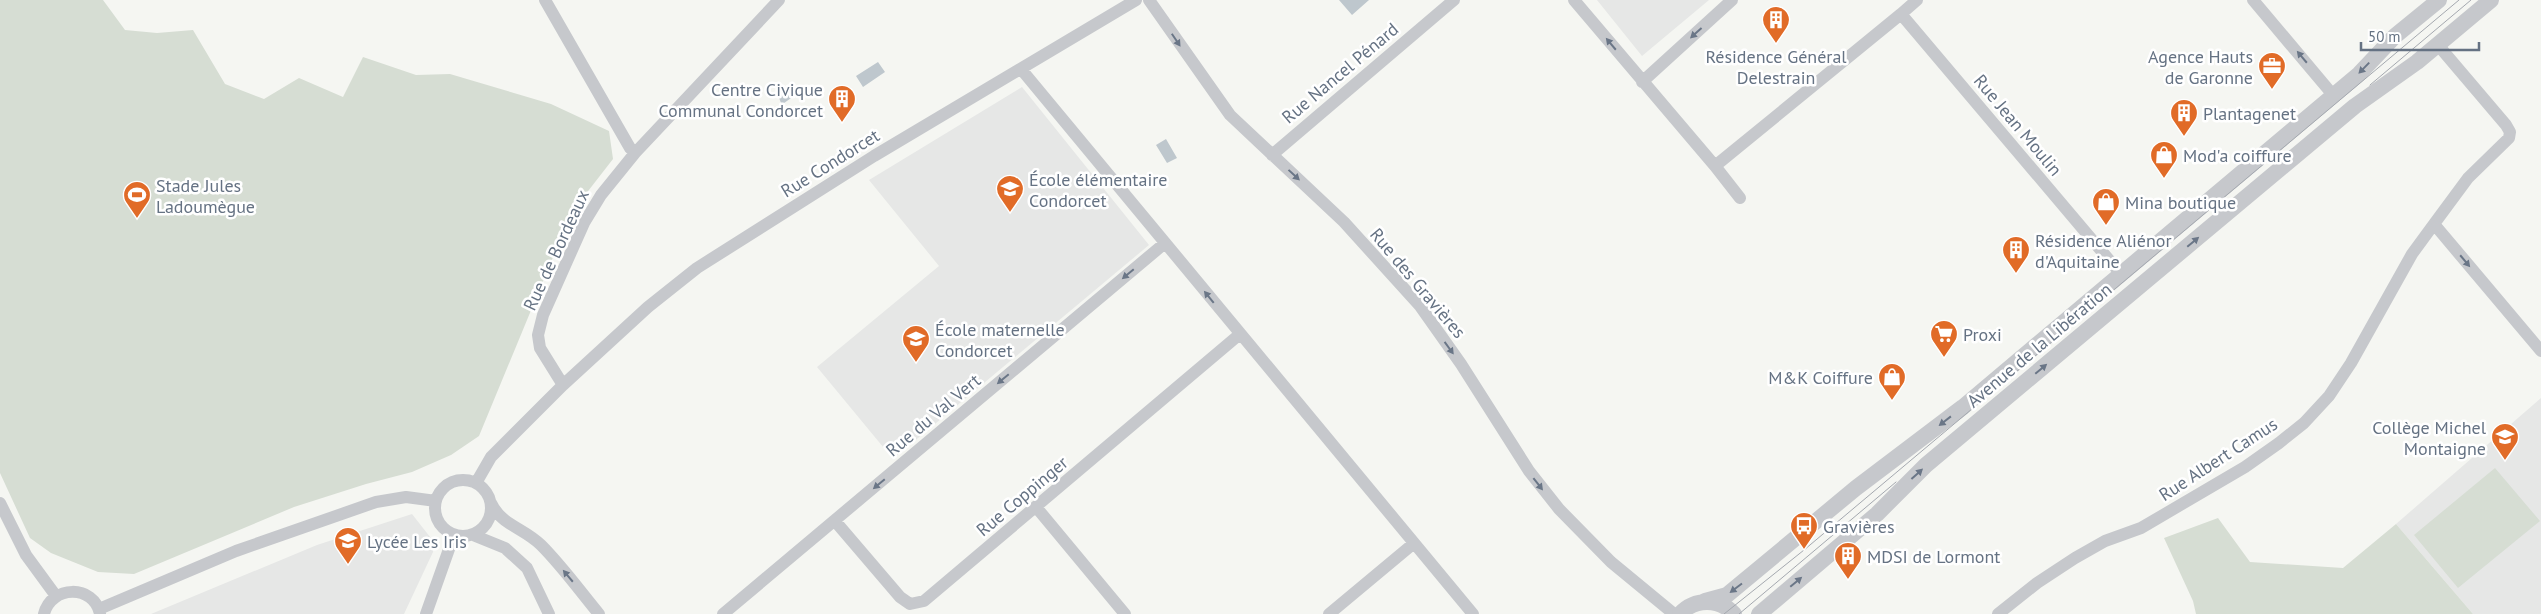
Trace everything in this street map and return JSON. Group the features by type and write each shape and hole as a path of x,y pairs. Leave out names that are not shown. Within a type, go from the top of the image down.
{"street":[{"path":"544,0 630,148 635,153"},
{"name":"Rue de Bordeaux","path":"563,385 540,348 538,335 543,315 600,194 635,153 779,0"},
{"name":"Rue Condorcet","path":"563,385 648,307 697,268 874,156 1136,0"},
{"name":"Rue des Gravières","path":"1149,0 1230,115 1344,222 1420,306 1461,364 1529,471 1558,509 1611,562 1674,614"},
{"name":"Rue Nancel Pénard","path":"1272,155 1454,0"},
{"path":"1574,0 1740,198"},
{"path":"1642,82 1732,0"},
{"path":"1715,166 1917,0"},
{"path":"2253,0 2333,95"},
{"name":"Avenue de la Libération","path":"1680,614 1695,603 1728,594 1742,584 1856,488 1963,407 2358,74 2395,36 2438,0"},
{"name":"Avenue de la Libération","path":"1759,614 1877,514 1926,465 2355,106 2438,45 2491,0"},
{"name":"Rue Jean Moulin","path":"1901,14 2121,274"},
{"name":"Rue Albert Camus","path":"1998,614 2037,583 2075,558 2105,542 2141,528 2245,467 2280,443 2304,423 2329,396 2351,363 2412,254 2468,178 2510,138 2510,132 2438,45"},
{"path":"1021,69 1473,614"},
{"path":"2434,224 2541,351"},
{"name":"Rue du Val Vert","path":"723,614 1165,243"},
{"name":"Rue Coppinger","path":"835,521 900,596 910,604 924,601 1240,334"},
{"path":"476,483 491,457 563,385"},
{"path":"491,503 490,518 480,531 473,535 464,537 454,535 446,531 436,518 436,501 439,494 451,482 460,480 476,483 483,488 500,518 528,534 543,546 599,614"},
{"path":"44,614 49,603 56,596 72,591 88,596 100,611 236,551 376,502 406,497 436,501"},
{"path":"0,502 26,554 56,596"},
{"path":"1036,507 1125,614"},
{"path":"426,614 454,535"},
{"path":"473,535 505,548 527,568 549,614"},
{"path":"1329,614 1413,544"},
{"path":"1705,601 1722,605 1734,614"}],"shaded area":[{"path":"0,0 103,0 125,30 157,33 193,30 225,84 264,99 299,78 343,97 363,57 416,75 450,74 551,104 609,131 613,159 578,204 558,245 479,436 451,455 412,472 366,484 294,507 134,574 98,572 51,553 30,538 0,473"},
{"path":"1339,0 1369,0 1352,15"},
{"path":"1597,0 1709,0 1642,56"},
{"path":"878,62 885,72 863,87 856,76"},
{"path":"791,86 797,94 781,103 778,95"},
{"name":"École élémentaire Condorcet","path":"1022,87 1149,245 893,459 817,367 939,266 869,180"},
{"path":"1166,139 1177,158 1167,163 1156,145"},
{"name":"Collège Michel Montaigne","path":"2541,398 2541,614 2473,614 2396,524"},
{"path":"2495,468 2540,521 2458,588 2414,535"},
{"name":"Lycée Les Iris","path":"412,514 434,542 433,552 404,614 151,614 317,545"},
{"path":"2218,518 2250,562 2343,568 2396,524 2473,614 2196,614 2193,601 2164,538"}],"tram line":[{"path":"1724,614 1804,550 2459,0"},
{"path":"2370,85 2471,0"},
{"path":"1739,614 1896,482"}],"place":[{"name":"Résidence Général Delestrain","path":"1776,44"},
{"name":"Agence Hauts de Garonne","path":"2272,90"},
{"name":"Centre Civique Communal Condorcet","path":"842,123"},
{"name":"Plantagenet","path":"2184,137"},
{"name":"Mod'a coiffure","path":"2164,179"},
{"name":"École élémentaire Condorcet","path":"1010,213"},
{"name":"Stade Jules Ladoumègue","path":"137,219"},
{"name":"Mina boutique","path":"2106,226"},
{"name":"Résidence Aliénor d'Aquitaine","path":"2016,274"},
{"name":"Proxi","path":"1944,358"},
{"name":"École maternelle Condorcet","path":"916,363"},
{"name":"M&K Coiffure","path":"1892,401"},
{"name":"Collège Michel Montaigne","path":"2505,461"},
{"name":"Gravières","path":"1804,550"},
{"name":"Lycée Les Iris","path":"348,565"},
{"name":"MDSI de Lormont","path":"1848,580"}]}
